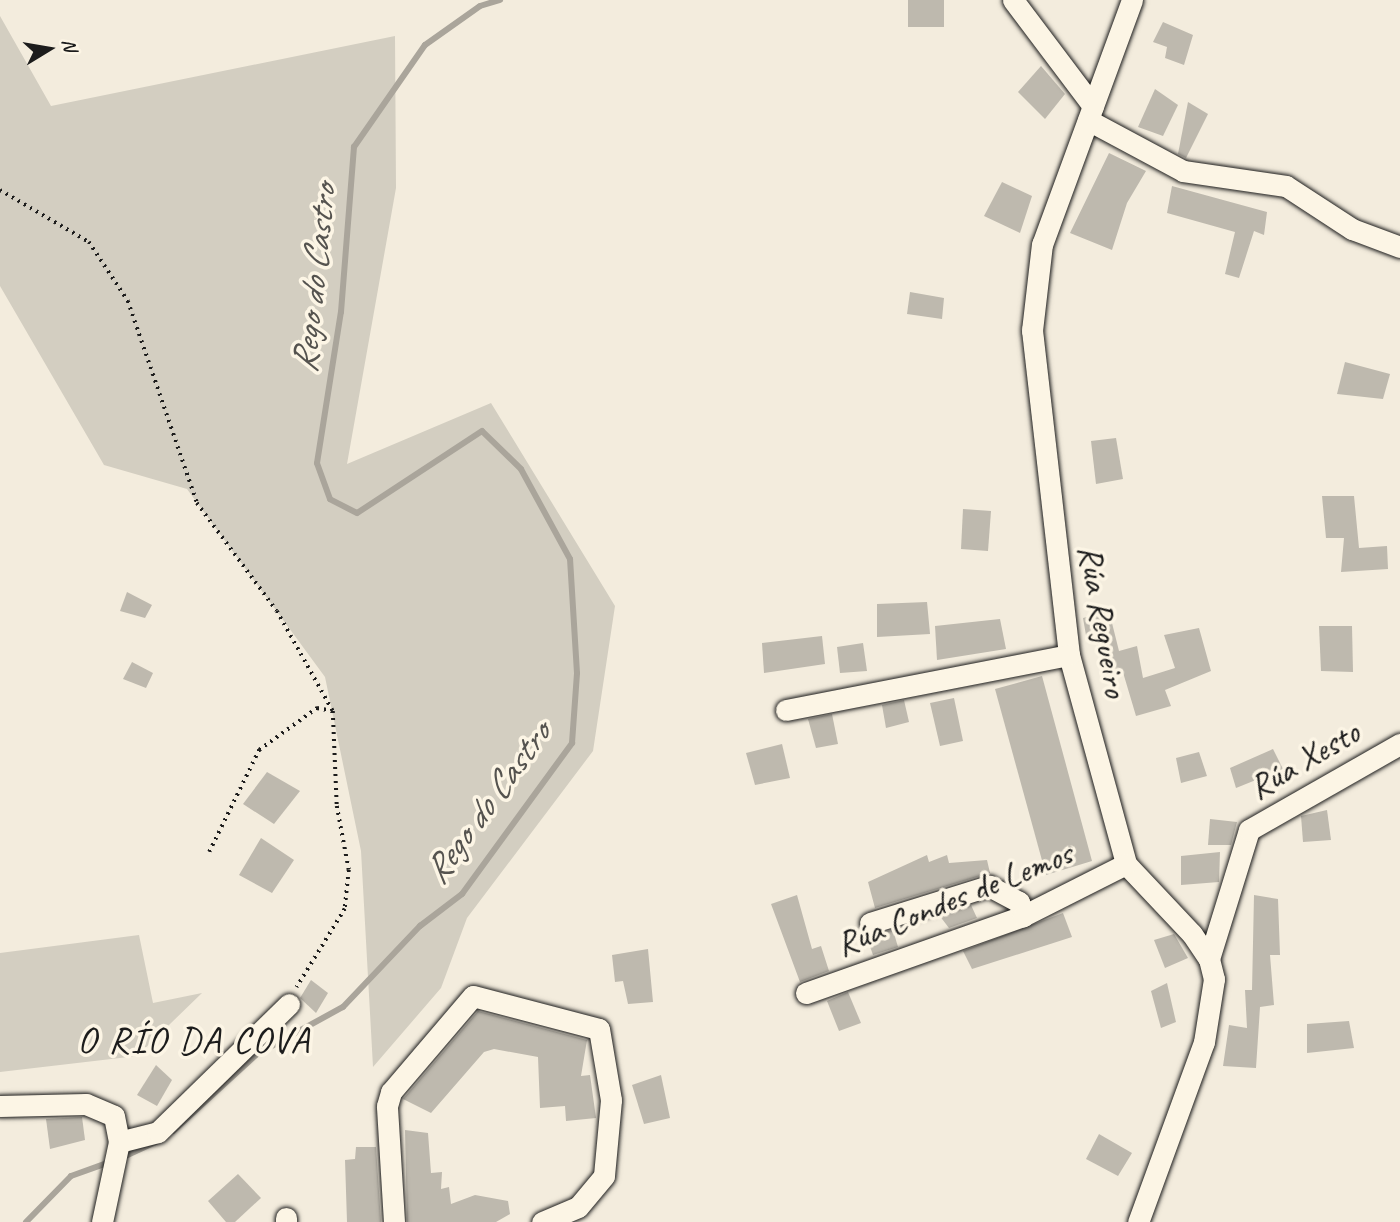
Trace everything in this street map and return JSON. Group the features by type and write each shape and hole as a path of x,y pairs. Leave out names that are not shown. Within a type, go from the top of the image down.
{"street":[{"path":"1013,0 1091,113 1183,171 1286,186 1352,229 1400,247"},
{"name":"Rúa Regueiro","path":"1132,0 1042,244 1034,282 1034,358 1069,655 1126,864 1209,959"},
{"path":"786,710 1069,655"},
{"name":"Rúa Xesto","path":"1209,959 1249,830 1400,744"},
{"name":"Rúa Condes de Lemos","path":"806,993 1023,916 1126,864"},
{"path":"870,923 989,886 1019,902 1023,916"},
{"path":"1138,1222 1204,1042 1214,979 1209,959"},
{"path":"394,1222 387,1106 391,1092 472,996 599,1029 611,1100 604,1175 578,1207 542,1222"},
{"path":"119,1142 158,1132 288,1005"},
{"path":"0,1106 86,1104 114,1116 119,1142 102,1222"}],"path":[{"path":"0,190 89,242 128,301 197,503 277,611 332,711 337,806 349,870 345,908 288,1005"},
{"path":"209,852 259,750 317,708 332,711"}],"shaded area":[{"path":"0,16 51,106 395,36 396,188 347,464 491,403 615,606 593,751 467,918 441,988 373,1067 361,851 325,677 187,489 104,465 0,286"},
{"path":"139,935 153,1003 202,993 137,1056 0,1072 0,953"}],"building":[{"path":"908,0 944,0 944,27 908,27"},
{"path":"1163,22 1193,35 1184,65 1165,58 1167,47 1153,42"},
{"path":"1041,66 1065,94 1045,119 1018,92"},
{"path":"1155,89 1178,105 1163,136 1138,127"},
{"path":"1188,102 1208,114 1186,158 1178,154"},
{"path":"1109,153 1146,171 1127,203 1112,250 1070,233"},
{"path":"1002,182 1032,196 1020,233 984,216"},
{"path":"1172,186 1267,212 1264,235 1254,231 1239,278 1225,274 1235,232 1167,213"},
{"path":"910,292 944,298 942,319 907,314"},
{"path":"1345,362 1390,374 1383,399 1337,394"},
{"path":"1116,438 1123,479 1096,484 1091,441"},
{"path":"1322,496 1354,496 1359,548 1387,546 1388,569 1341,572 1344,538 1326,538"},
{"path":"963,509 991,511 988,551 961,549"},
{"path":"127,592 152,605 145,618 120,611"},
{"path":"927,602 930,634 877,637 877,604"},
{"path":"1109,611 1119,651 1137,646 1143,678 1175,668 1164,635 1199,628 1211,671 1165,690 1171,706 1136,716 1122,669 1103,674 1096,638 1087,641 1083,618"},
{"path":"1000,619 1006,649 937,660 935,626"},
{"path":"1319,626 1352,626 1353,672 1321,671"},
{"path":"822,636 825,664 764,673 762,643"},
{"path":"863,643 867,671 840,673 837,647"},
{"path":"132,662 153,673 146,688 123,679"},
{"path":"1042,676 1092,861 1046,875 995,689"},
{"path":"954,698 963,741 940,746 930,703"},
{"path":"904,700 909,722 886,728 882,705"},
{"path":"832,714 838,744 816,748 808,719"},
{"path":"782,744 790,778 755,785 746,753"},
{"path":"1273,749 1283,769 1236,788 1230,768"},
{"path":"1199,752 1207,776 1181,783 1176,758"},
{"path":"267,772 300,791 274,824 243,804"},
{"path":"1327,810 1331,840 1303,842 1301,816"},
{"path":"1210,819 1237,822 1231,845 1208,845"},
{"path":"261,838 294,860 272,893 239,875"},
{"path":"1220,852 1219,882 1181,885 1181,856"},
{"path":"927,855 929,862 947,855 949,863 987,860 990,873 875,908 868,882"},
{"path":"797,895 812,949 821,946 829,971 800,982 771,904"},
{"path":"1254,895 1278,899 1280,955 1270,955 1274,1005 1260,1007 1256,1068 1223,1066 1229,1025 1247,1028 1245,990 1252,990"},
{"path":"971,905 977,918 949,928 939,915"},
{"path":"1063,913 1072,937 972,969 963,951"},
{"path":"893,930 898,947 873,955 866,935"},
{"path":"1174,934 1188,958 1165,968 1154,940"},
{"path":"648,949 653,1002 628,1004 623,981 615,982 612,955"},
{"path":"311,980 328,993 316,1013 300,998"},
{"path":"1167,983 1176,1022 1161,1028 1151,991"},
{"path":"848,992 861,1023 839,1031 827,1001"},
{"path":"478,1011 587,1040 581,1076 590,1075 596,1118 566,1121 565,1106 540,1108 538,1057 494,1049 484,1052 431,1113 403,1099"},
{"path":"1349,1021 1354,1048 1307,1053 1307,1024"},
{"path":"156,1065 172,1080 157,1106 137,1095"},
{"path":"661,1075 670,1118 644,1124 632,1085"},
{"path":"82,1117 85,1140 50,1149 46,1119"},
{"path":"405,1130 428,1133 431,1173 442,1172 441,1189 449,1187 451,1204 475,1195 508,1201 510,1214 496,1222 407,1222"},
{"path":"1099,1134 1132,1153 1118,1176 1086,1159"},
{"path":"356,1147 376,1147 381,1222 347,1222 345,1160 355,1159"},
{"path":"238,1174 261,1198 235,1222 226,1222 208,1201"}],"waterway":[{"name":"Rego do Castro","path":"173,1131 257,1054 343,1007 420,926 462,894 572,743 577,673 570,559 521,469 482,431 357,513 330,499 317,463 341,312 354,147 425,45 480,6 500,0"},
{"name":"Rego do Castro","path":"121,1158 158,1141"},
{"name":"Rego do Castro","path":"26,1222 71,1176 110,1162"}],"district":[{"name":"O RÍO DA COVA","path":"194,1040"}]}
